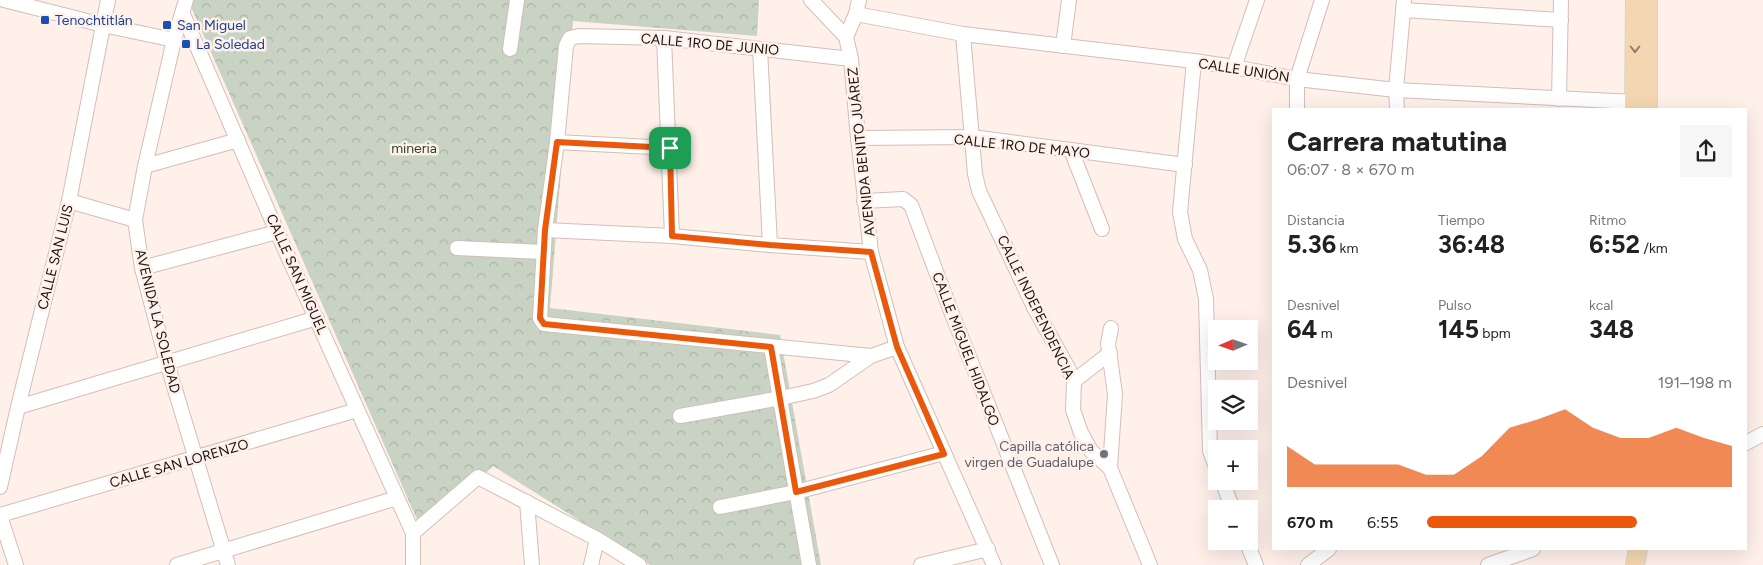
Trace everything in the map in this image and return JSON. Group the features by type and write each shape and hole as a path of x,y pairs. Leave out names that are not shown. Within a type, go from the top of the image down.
{"main road":[{"path":"1635,0 1639,106"},
{"path":"1639,106 1648,0"},
{"path":"1630,550 1631,565"},
{"path":"1635,565 1638,550"}],"street":[{"path":"0,12 3,0 32,3 103,25 174,40"},
{"name":"CALLE SAN LUIS","path":"0,487 69,200 108,0"},
{"name":"AVENIDA LA SOLEDAD","path":"186,0 174,40 145,166 135,220 142,268 167,363 228,565"},
{"path":"510,49 517,0"},
{"path":"811,0 846,37 856,14 859,0"},
{"path":"1064,46 1069,0"},
{"path":"1234,67 1257,0"},
{"path":"1297,108 1297,79 1322,0"},
{"path":"1559,99 1561,0"},
{"path":"1397,108 1396,90 1403,5 1561,20"},
{"name":"CALLE SAN MIGUEL","path":"182,14 277,232 413,533"},
{"name":"CALLE UNIÓN","path":"856,14 963,34 1194,61 1297,79 1396,90 1559,99 1639,106"},
{"name":"CALLE INDEPENDENCIA","path":"963,34 975,174 979,192 1034,306 1074,382 1073,410 1081,433 1091,451 1110,468 1150,565"},
{"name":"CALLE 1RO DE JUNIO","path":"557,142 566,46 570,38 579,36 664,38 851,59"},
{"name":"AVENIDA BENITO JUÁREZ","path":"846,37 851,59 864,200 871,252 897,347 994,565"},
{"path":"664,38 670,148 672,236"},
{"path":"760,48 770,245"},
{"path":"1194,61 1180,212 1185,239 1200,270 1206,299 1210,440"},
{"name":"CALLE 1RO DE MAYO","path":"858,138 972,138 1185,164"},
{"path":"145,166 238,140"},
{"path":"670,148 557,142 543,252 540,318 544,324 871,356"},
{"path":"1071,150 1102,229"},
{"name":"CALLE MIGUEL HIDALGO","path":"864,200 903,199 911,205 952,314 1052,565"},
{"path":"69,200 135,220"},
{"path":"545,230 672,236 871,252"},
{"path":"142,268 277,232"},
{"path":"457,248 543,252"},
{"path":"18,407 317,318"},
{"path":"1110,468 1115,394 1108,344 1111,328"},
{"path":"771,347 809,565"},
{"path":"680,416 813,391 829,385 871,356 897,347"},
{"path":"1074,382 1110,353"},
{"name":"CALLE SAN LORENZO","path":"0,515 358,410"},
{"path":"1747,442 1763,434"},
{"path":"720,507 796,492 944,454"},
{"path":"413,565 413,533 478,477 596,539 639,565"},
{"path":"177,565 397,498"},
{"path":"527,502 532,565"},
{"path":"0,515 16,565"},
{"path":"592,565 596,539"},
{"path":"920,565 988,549"},
{"path":"1250,550 1256,565"},
{"path":"1308,565 1328,550"},
{"path":"1488,565 1530,550"}],"green space":[{"name":"mineria","path":"188,0 759,0 757,36 573,21 550,308 780,335 821,565 650,565 493,466 423,533"}],"place":[{"name":"Tenochtitlán","path":"45,20"},
{"name":"San Miguel","path":"167,25"},
{"name":"La Soledad","path":"186,44"},
{"name":"Capilla católica virgen de Guadalupe","path":"1104,454"}],"route":[{"path":"557,142 670,148 672,236 871,252 897,347 944,454 796,492 771,347 544,324 540,318 543,252 557,142"}]}
